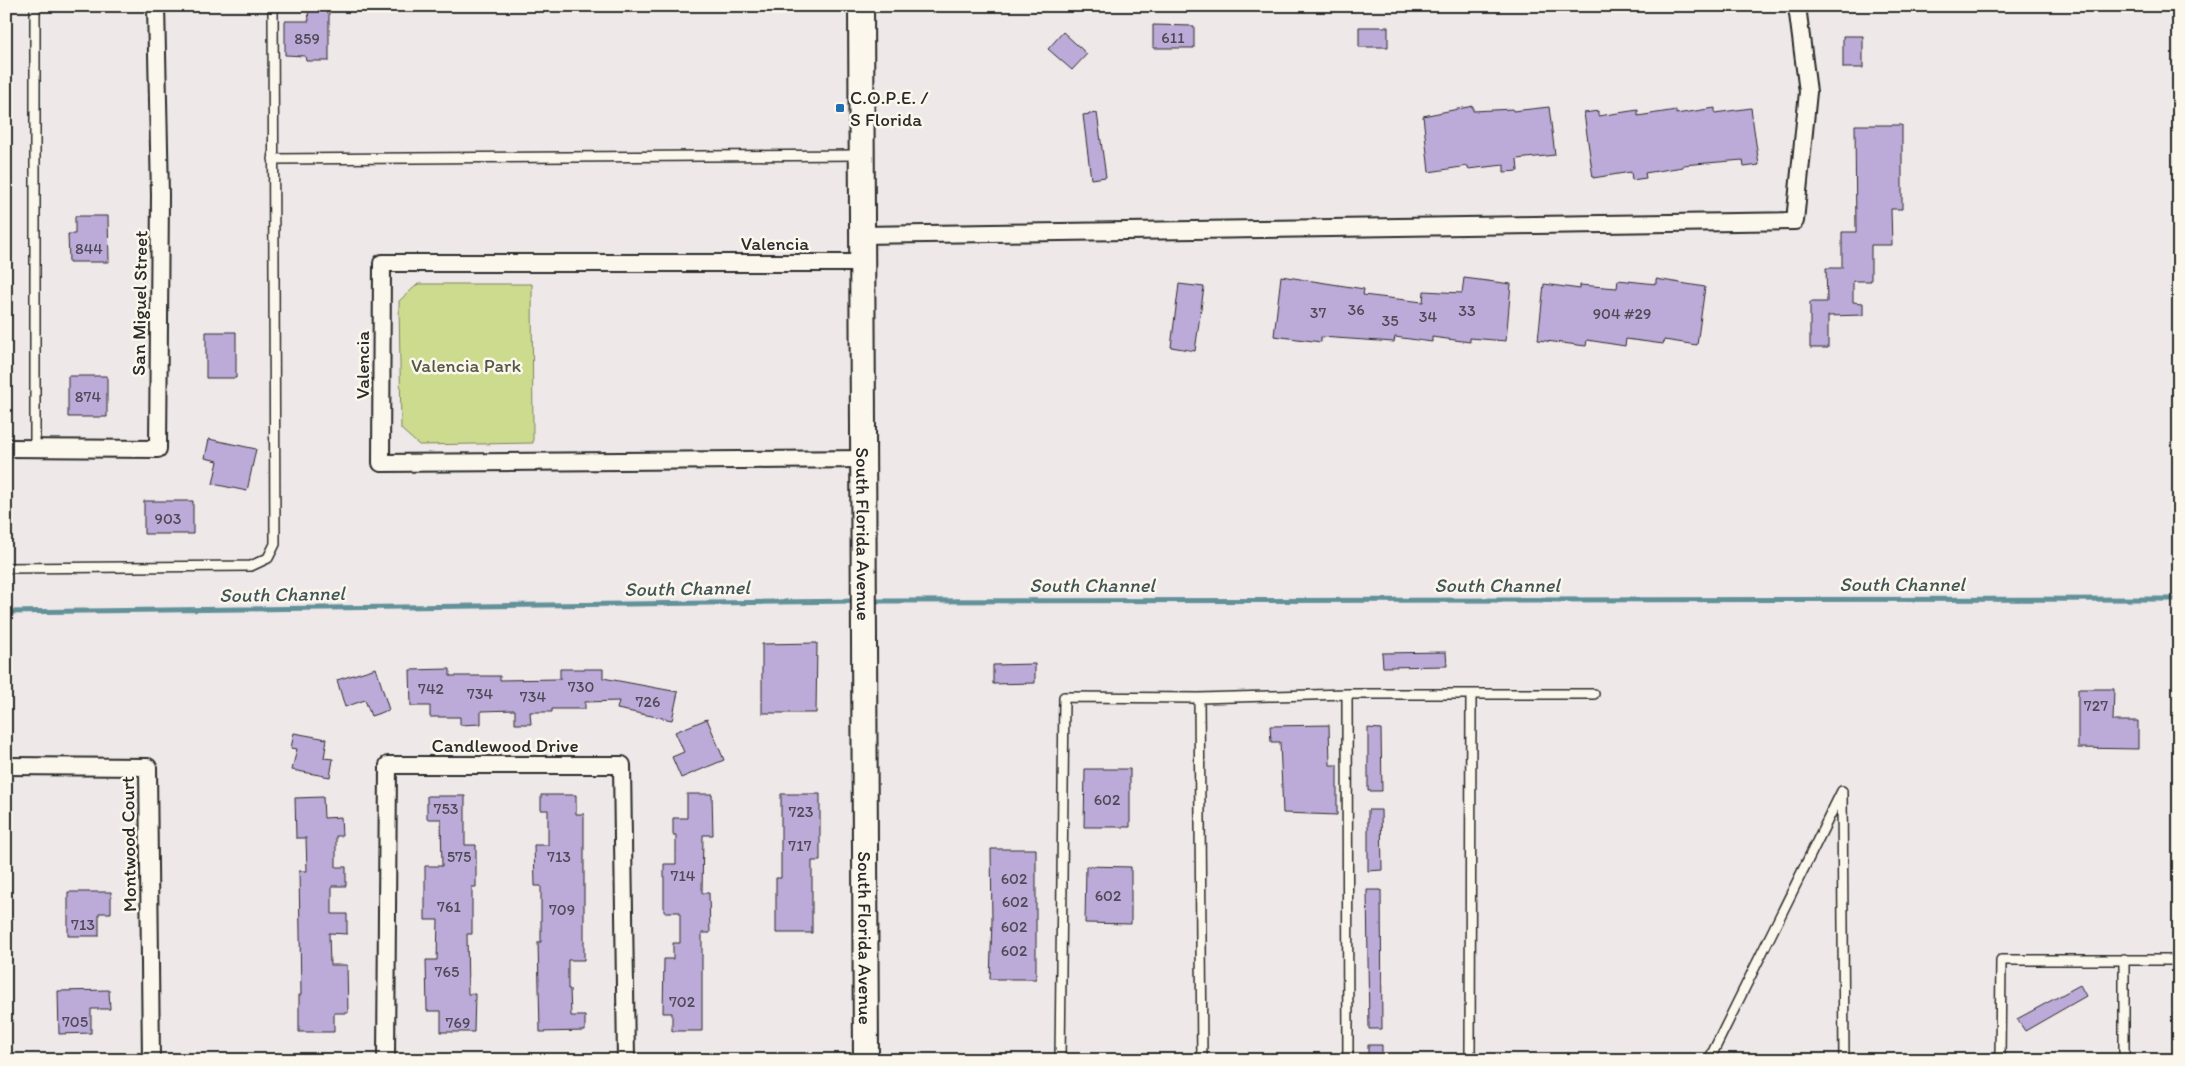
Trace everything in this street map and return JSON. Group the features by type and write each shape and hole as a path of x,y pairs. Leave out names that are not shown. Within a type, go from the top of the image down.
{"main road":[{"name":"South Florida Avenue","path":"861,6 866,1060"}],"street":[{"name":"San Miguel Street","path":"6,448 158,449 160,194 156,6"},
{"path":"861,235 1795,221 1808,92 1797,6"},
{"name":"Valencia","path":"861,263 382,263 382,463 864,459"},
{"name":"Candlewood Drive","path":"386,1060 388,765 622,765 626,1060"},
{"name":"Montwood Court","path":"6,766 148,767 150,1060"}],"lane":[{"path":"35,6 35,448"},
{"path":"6,568 251,566 268,558 275,544 273,6"},
{"path":"273,159 861,155"},
{"path":"1060,1060 1064,697 1199,698 1347,694 1594,694"},
{"path":"1347,694 1348,1060"},
{"path":"1470,1060 1471,694"},
{"path":"1199,698 1202,1060"},
{"path":"1709,1060 1842,791 1844,1060"},
{"path":"2000,1060 2001,960 2179,960"},
{"path":"2124,960 2124,1060"}],"green space":[{"name":"Valencia Park","path":"418,284 532,284 533,443 419,445 401,429 399,301"}],"building":[{"path":"308,10 329,10 329,61 306,61 305,56 285,55 285,21 309,21"},
{"path":"1153,25 1194,26 1194,48 1153,48"},
{"path":"1359,27 1388,27 1388,47 1359,47"},
{"path":"1063,32 1087,54 1072,70 1048,49"},
{"path":"1843,36 1863,36 1863,68 1843,68"},
{"path":"1473,106 1473,111 1513,109 1513,111 1549,107 1555,155 1517,159 1518,171 1504,172 1504,165 1468,169 1468,166 1429,172 1423,116"},
{"path":"1715,108 1715,113 1751,108 1759,165 1744,167 1743,160 1683,165 1683,167 1645,173 1646,178 1632,180 1631,172 1593,178 1584,113 1598,111 1598,116 1638,110 1638,116 1676,110 1676,114"},
{"path":"1097,113 1106,177 1091,179 1083,115"},
{"path":"1855,125 1902,125 1902,209 1891,209 1892,245 1871,245 1871,281 1853,281 1853,302 1863,303 1863,315 1828,316 1828,348 1810,348 1810,302 1827,302 1826,268 1842,268 1842,232 1856,232"},
{"path":"75,216 108,216 109,262 69,262 68,234 75,234"},
{"path":"1281,276 1364,289 1363,295 1423,302 1424,291 1462,293 1464,278 1511,284 1506,341 1470,338 1470,342 1432,337 1432,342 1395,337 1394,342 1321,337 1321,342 1274,336"},
{"path":"1656,279 1705,287 1697,345 1664,340 1663,344 1626,339 1625,346 1587,340 1586,346 1538,340 1544,284 1580,289 1580,285 1617,288 1618,280 1656,284"},
{"path":"1179,284 1204,287 1195,351 1171,347"},
{"path":"206,332 236,332 236,378 206,378"},
{"path":"68,376 107,376 107,417 68,417"},
{"path":"209,439 256,449 247,491 213,484 218,461 205,458"},
{"path":"144,501 193,501 193,534 144,534"},
{"path":"817,643 816,713 762,713 762,644"},
{"path":"1446,652 1447,666 1383,667 1382,653"},
{"path":"1035,664 1035,683 993,684 993,665"},
{"path":"376,668 389,710 371,716 365,700 345,707 337,680"},
{"path":"450,669 450,676 500,676 500,680 560,679 560,669 603,669 603,678 678,692 672,720 617,709 619,701 585,702 585,709 552,709 552,712 530,712 531,724 515,724 515,710 481,711 481,724 460,725 460,717 430,717 430,706 411,706 410,670"},
{"path":"2078,689 2114,689 2113,721 2138,721 2138,749 2078,748"},
{"path":"707,719 724,760 681,778 672,757 684,752 675,732"},
{"path":"1329,725 1330,765 1337,765 1337,815 1283,813 1280,742 1271,742 1270,726"},
{"path":"1368,728 1381,729 1382,791 1368,791"},
{"path":"294,733 327,739 324,758 333,759 330,777 292,770 297,749 291,748"},
{"path":"1085,769 1130,769 1130,827 1084,827"},
{"path":"687,794 712,794 713,835 703,835 702,893 709,893 710,933 702,933 702,1031 672,1031 672,1013 663,1013 664,959 673,959 673,943 680,943 680,912 664,912 664,864 676,864 676,835 673,835 673,818 687,818"},
{"path":"781,794 820,794 820,861 812,861 812,933 776,933 776,878 781,878"},
{"path":"541,795 576,795 576,814 584,814 584,960 568,960 568,989 570,989 571,1016 585,1016 585,1031 540,1032 538,942 541,942 541,886 535,886 534,845 548,845 548,810 541,810"},
{"path":"427,796 465,796 465,845 476,845 476,887 472,887 472,934 467,934 468,994 475,994 474,1032 441,1032 441,1011 427,1011 426,960 437,960 438,920 425,920 425,866 442,866 441,819 427,819"},
{"path":"323,797 324,818 341,817 342,836 336,836 336,867 346,867 346,886 332,886 332,914 347,914 347,934 329,933 330,965 347,965 348,1013 334,1013 334,1032 299,1032 299,995 301,995 299,871 307,871 306,838 296,838 295,798"},
{"path":"1368,810 1381,810 1382,870 1368,871"},
{"path":"991,849 1036,849 1036,979 990,979 992,921"},
{"path":"1086,866 1131,867 1131,924 1085,923"},
{"path":"1367,890 1381,890 1382,1029 1369,1029"},
{"path":"68,892 111,892 111,913 99,913 99,936 68,936"},
{"path":"2080,985 2086,996 2025,1031 2017,1019"},
{"path":"109,990 110,1009 91,1009 91,1033 59,1034 58,991"},
{"path":"1368,1045 1382,1045 1382,1060 1368,1060"}],"waterway":[{"name":"South Channel","path":"869,601 2179,599"},
{"name":"South Channel","path":"6,612 858,601"}],"place":[{"name":"C.O.P.E. / S Florida","path":"840,108"}]}
